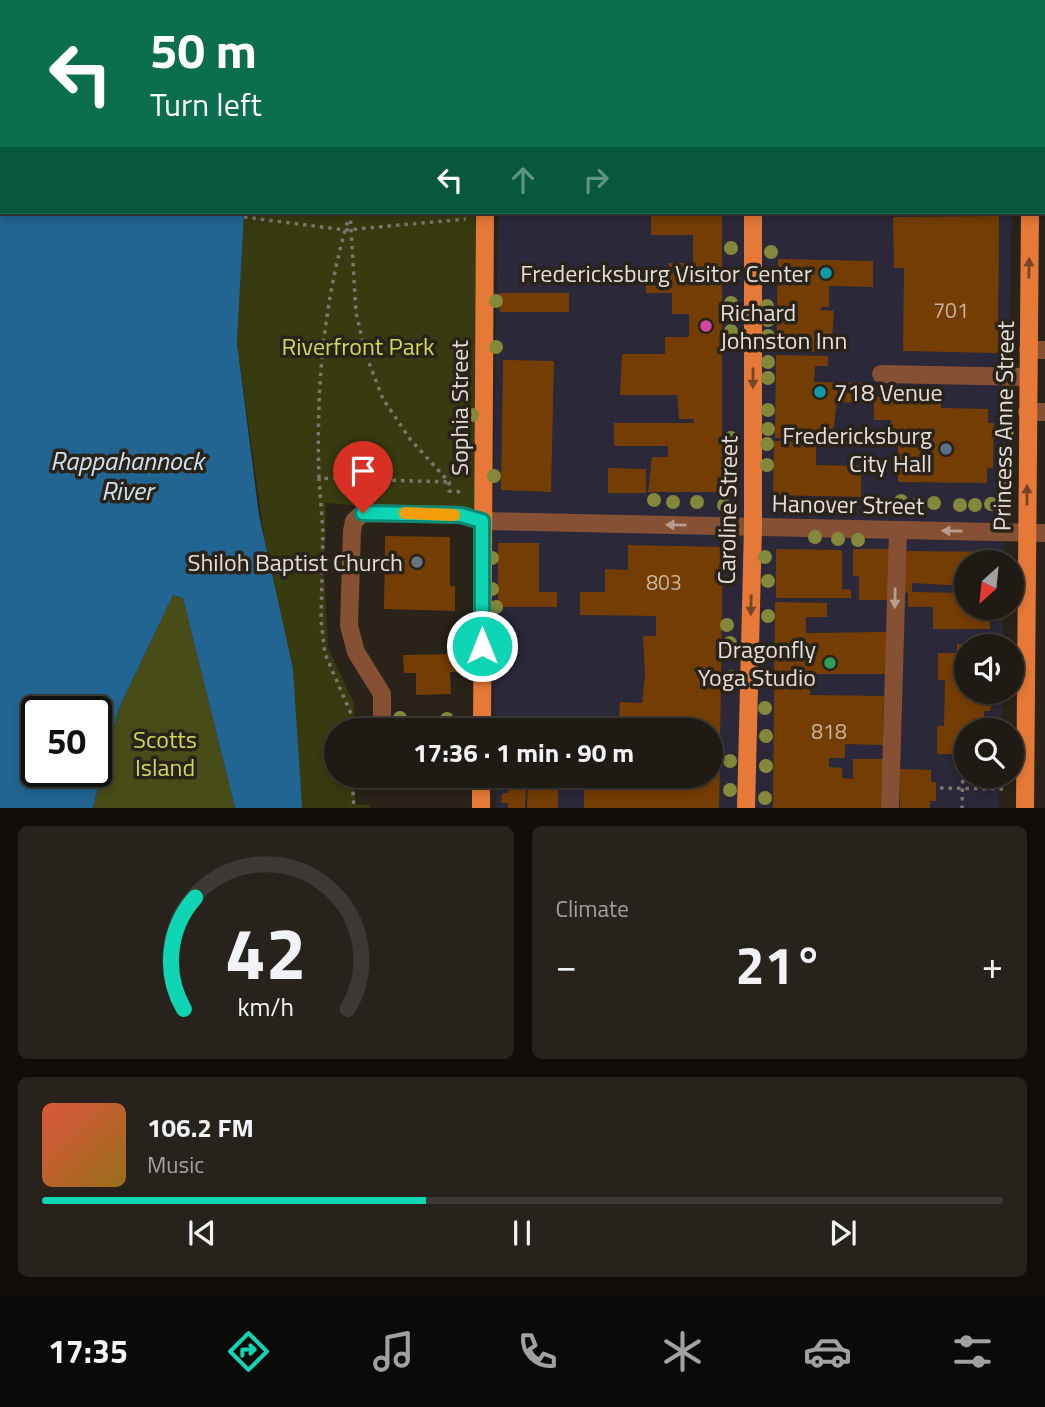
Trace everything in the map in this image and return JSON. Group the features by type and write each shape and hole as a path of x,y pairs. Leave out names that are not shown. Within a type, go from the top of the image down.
{"main road":[{"name":"Sophia Street","path":"482,718 485,214"},
{"name":"Caroline Street","path":"746,808 753,526 752,214"},
{"name":"Princess Anne Street","path":"1025,808 1027,533 1036,412 1028,377 1036,350 1030,214"},
{"path":"481,788 481,808"}],"street":[{"path":"881,374 1028,377"},
{"name":"Hanover Street","path":"382,718 382,694 356,652 349,626 354,521 358,515 372,512 461,515 482,521 1045,533"},
{"path":"890,808 898,530"}],"path":[{"path":"318,478 319,376 324,326 349,214"},
{"path":"244,217 347,230 466,219"},
{"path":"347,230 356,313 366,355 383,399 410,439 449,482 449,491 462,492"},
{"path":"353,788 354,808"},
{"path":"940,788 954,788"},
{"path":"962,808 962,788 1006,789"}],"shaded area":[{"path":"498,214 1012,214 1004,550 954,550 954,620 1003,620 1003,634 954,634 954,704 1002,704 1001,718 954,718 954,788 1000,788 999,808 496,808 495,788 723,788 723,718 494,718 492,589"}],"green space":[{"name":"Riverfront Park","path":"244,214 475,214 482,521 461,515 326,503 324,573 328,648 354,703 355,718 324,718 324,788 355,788 355,804 370,805 370,808 302,808 237,343"},
{"name":"Scotts Island","path":"173,595 183,598 235,808 93,808 99,787 112,787 112,735 119,708"}],"water":[{"name":"Rappahannock River","path":"0,214 244,214 237,343 259,515 293,669 302,808 235,808 183,598 173,595 119,708 112,735 112,696 21,696 21,787 98,787 93,808 0,808"}],"building":[{"path":"651,215 722,215 722,492 648,492 652,457 668,457 668,446 614,446 614,423 694,423 694,419 679,419 677,395 620,395 622,354 665,354 665,337 689,337 689,314 672,314 672,293 646,293 646,273 669,273 669,263 693,263 693,235 651,235"},
{"path":"999,216 998,353 903,351 904,268 894,268 893,217"},
{"path":"778,259 873,261 873,287 829,286 829,307 821,307 821,310 834,311 831,352 776,351"},
{"path":"500,293 569,293 569,312 500,312"},
{"path":"776,355 828,356 828,366 815,366 814,382 865,383 864,403 837,402 832,439 775,438"},
{"path":"503,360 554,361 551,492 501,490"},
{"name":"Fredericksburg City Hall","path":"874,397 942,398 941,408 988,409 988,423 994,423 993,468 987,468 987,483 898,482 898,429 891,429 891,420 874,420"},
{"path":"774,441 816,442 816,465 861,466 861,497 773,495"},
{"path":"608,468 646,469 646,493 608,493"},
{"name":"Shiloh Baptist Church","path":"385,536 450,537 450,586 455,586 455,611 384,609"},
{"path":"498,543 539,543 539,592 557,592 557,607 498,607"},
{"path":"628,545 723,547 720,718 619,718 620,702 642,703 645,675 643,636 656,636 656,616 580,615 580,592 605,592 605,569 628,570"},
{"path":"776,549 842,550 842,589 851,590 851,598 776,598"},
{"path":"853,549 889,549 889,600 859,600 859,576 853,576"},
{"path":"903,551 954,552 954,585 912,583 912,592 954,593 954,620 990,620 990,629 933,629 933,607 908,607 908,593 902,592"},
{"path":"775,602 827,603 827,617 806,617 806,633 887,632 885,674 810,674 810,695 884,696 883,745 845,744 845,758 829,758 829,767 842,768 842,778 853,779 853,759 884,759 886,808 773,808"},
{"path":"938,653 954,653 954,704 992,704 990,711 984,711 984,718 954,718 954,754 937,754 937,726 944,726 945,680 938,680"},
{"path":"457,654 457,672 450,672 451,694 416,695 416,673 404,673 403,655"},
{"path":"900,769 931,770 931,782 936,782 936,801 930,801 930,808 900,808"},
{"path":"508,788 526,788 525,808 508,808 508,803 501,803 502,793 508,793"},
{"path":"528,788 558,788 558,808 527,808"},
{"path":"584,788 719,788 719,808 584,808"}],"slow traffic":[{"path":"405,513 454,515"}],"place":[{"name":"Fredericksburg Visitor Center","path":"826,273"},
{"name":"Richard Johnston Inn","path":"706,326"},
{"name":"718 Venue","path":"820,392"},
{"name":"Fredericksburg City Hall","path":"946,449"},
{"name":"Shiloh Baptist Church","path":"417,562"},
{"name":"Dragonfly Yoga Studio","path":"830,663"}],"route":[{"path":"363,513 461,515 482,521 482,646"}]}
